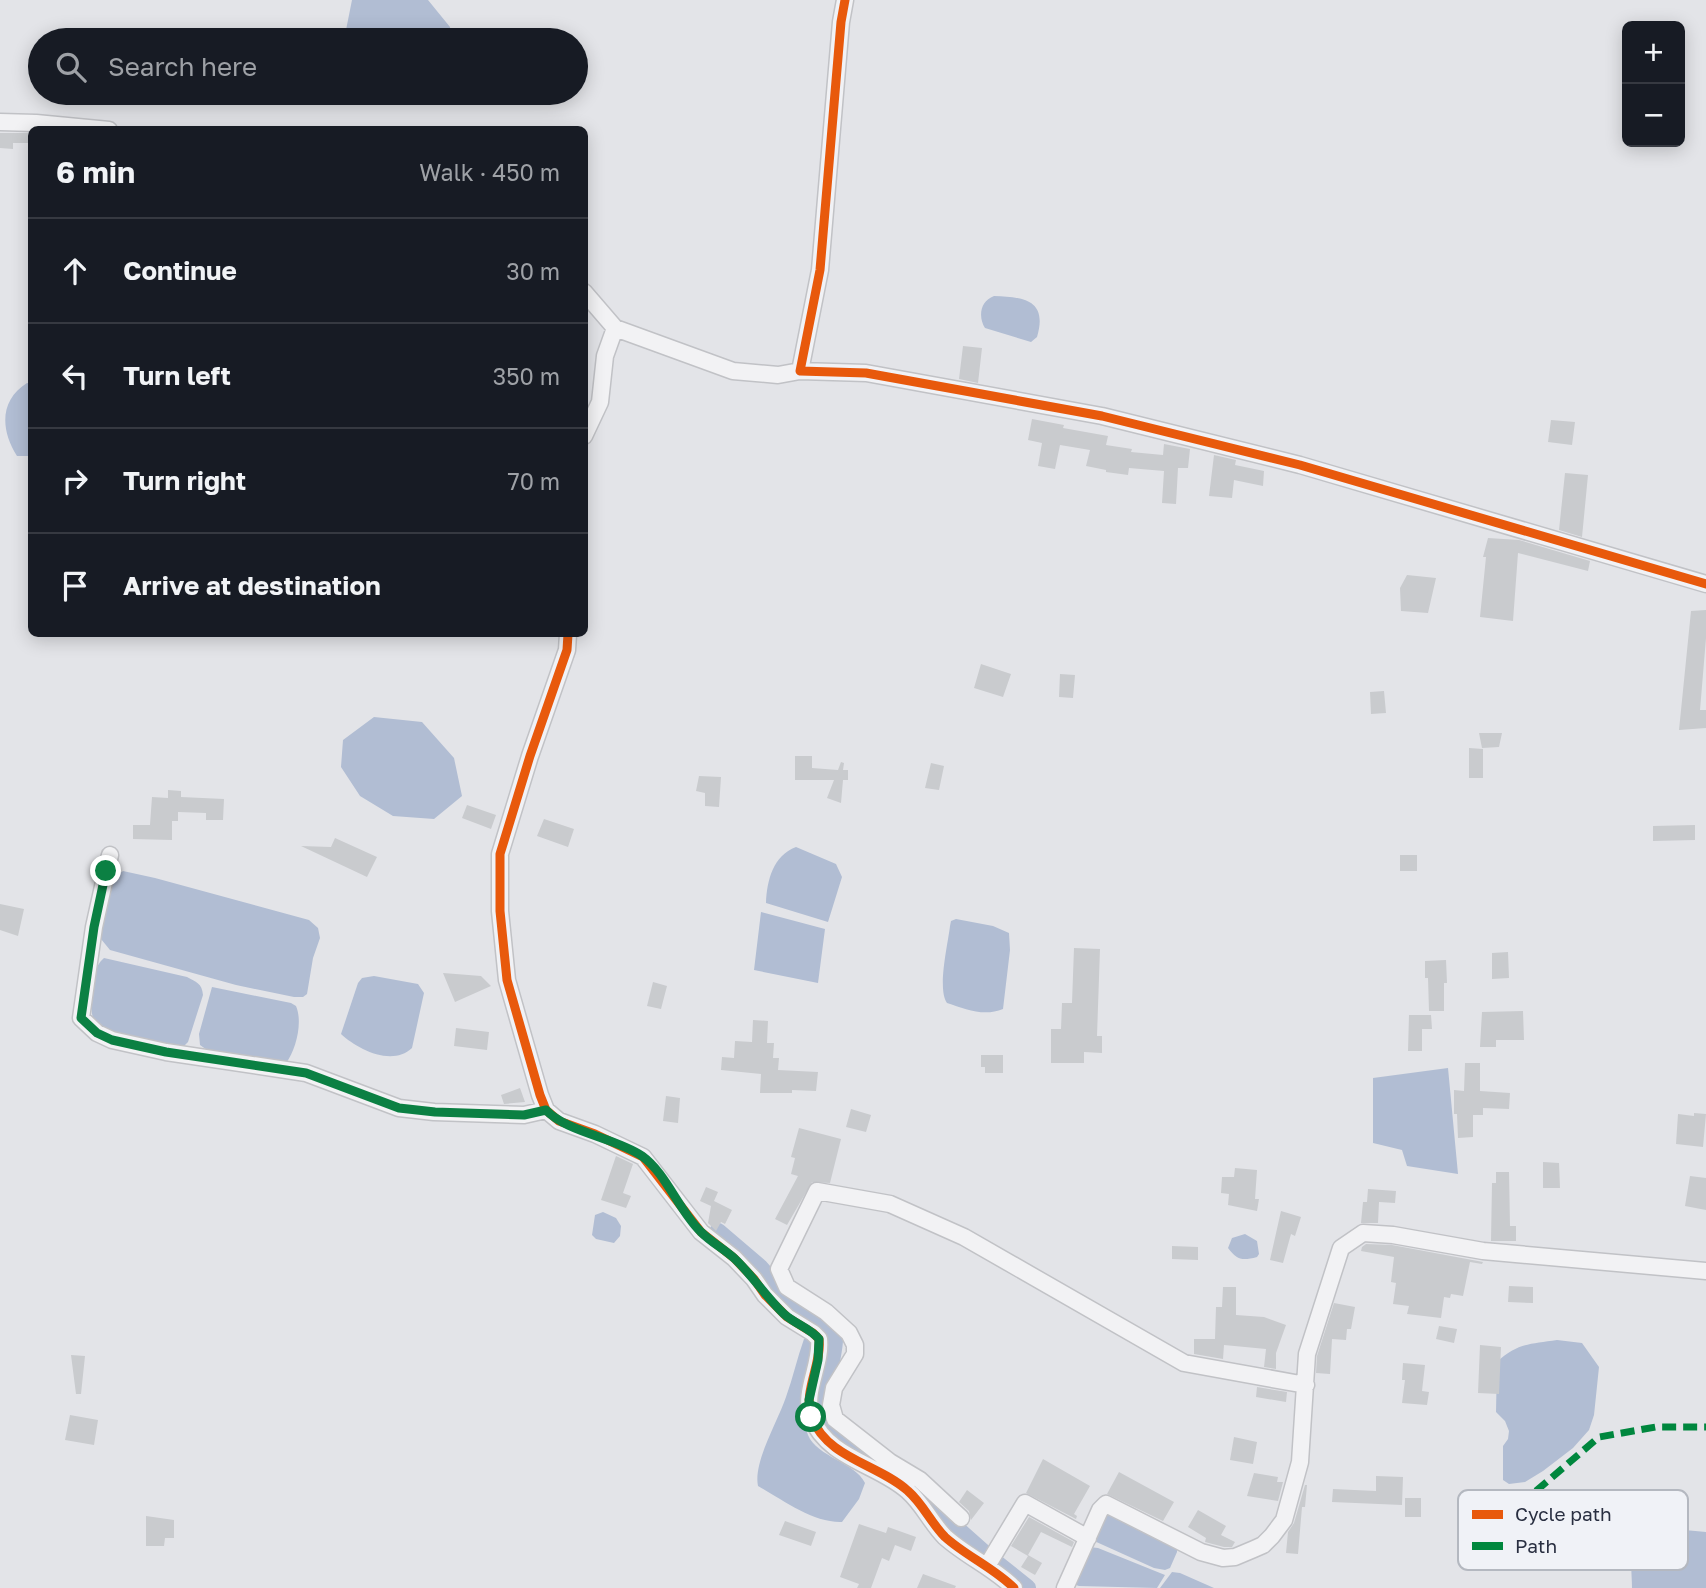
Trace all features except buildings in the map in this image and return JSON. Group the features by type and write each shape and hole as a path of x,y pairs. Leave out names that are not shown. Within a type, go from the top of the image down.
{"street":[{"path":"800,371 820,270 845,0"},
{"path":"0,122 72,126"},
{"path":"588,297 615,328 733,371 778,375 800,371 866,373 1102,416 1300,465 1706,584"},
{"path":"588,428 600,402 605,356 615,328"},
{"path":"568,637 567,650 500,854 500,911 507,980 546,1110 559,1121 595,1134 643,1157 701,1232 734,1258 787,1317 813,1332 819,1339 820,1348 809,1400 811,1417 831,1445 908,1490 946,1537 1014,1588"},
{"path":"110,855 94,927 81,1018 97,1033 112,1040 166,1052 306,1073 399,1108 524,1115 546,1110"},
{"path":"961,1518 920,1480 890,1462 835,1419 831,1405 834,1388 855,1354 855,1345 849,1333 826,1312 788,1287 779,1269 817,1191 890,1204 964,1237 1184,1363 1306,1385"},
{"path":"1065,1588 1100,1510 1106,1504 1202,1552 1223,1558 1235,1557 1264,1545 1284,1520 1293,1494 1300,1462 1307,1354 1341,1248 1363,1233 1393,1235 1483,1251 1706,1270"},
{"path":"987,1566 1025,1503 1088,1538"}],"water":[{"path":"352,0 428,0 450,28 346,28"},
{"path":"994,296 1031,303 1039,315 1037,337 1031,342 985,328 981,319 983,305"},
{"path":"28,383 28,456 17,456 11,446 6,426 7,406 18,390"},
{"path":"374,717 422,722 454,758 462,796 434,819 393,816 360,796 341,767 343,740"},
{"path":"796,847 836,864 842,877 828,922 766,903 773,870 782,856"},
{"path":"123,871 309,920 318,928 320,938 313,958 307,994 294,997 236,985 110,950 101,939 102,922 114,878"},
{"path":"761,912 825,929 818,983 754,970"},
{"path":"956,919 993,926 1009,933 1010,950 1003,1009 982,1012 947,1003 943,988 944,966 951,921"},
{"path":"104,958 187,977 200,985 203,995 188,1042 184,1046 106,1031 94,1023 91,1007 93,979"},
{"path":"374,976 418,984 424,993 412,1048 395,1056 365,1050 341,1034 358,983 362,978"},
{"path":"212,987 296,1006 299,1020 297,1036 286,1063 272,1063 207,1050 200,1045 199,1034"},
{"path":"1448,1068 1458,1174 1407,1166 1402,1150 1373,1143 1373,1078"},
{"path":"603,1212 616,1218 621,1226 620,1236 614,1243 596,1239 592,1235 595,1215"},
{"path":"1245,1234 1257,1241 1257,1257 1240,1258 1228,1248 1232,1238"},
{"path":"804,1339 809,1339 812,1348 804,1410 808,1435 819,1449 853,1470 865,1483 859,1499 842,1522 809,1515 758,1486 759,1465 786,1397"},
{"path":"1557,1340 1582,1343 1599,1367 1594,1415 1589,1430 1573,1448 1543,1471 1525,1482 1509,1484 1503,1480 1503,1446 1509,1431 1505,1421 1496,1412 1497,1362 1518,1348"},
{"path":"1106,1511 1177,1548 1170,1568 1154,1568 1092,1540"},
{"path":"1688,1530 1706,1532 1706,1588 1632,1588 1631,1570 1688,1570"},
{"path":"1089,1547 1098,1548 1165,1575 1157,1588 1073,1584"},
{"path":"1172,1572 1180,1573 1214,1588 1160,1588"}],"waterway":[{"path":"718,1232 759,1267 792,1305 827,1331 834,1341 825,1396 828,1417 833,1427 924,1496 943,1517 1027,1588"}],"marked path":[{"path":"1537,1490 1599,1437 1656,1427 1706,1427"}],"cycle path":[{"path":"845,0 820,270 800,371 866,373 1102,416 1300,465 1706,584"},
{"path":"568,637 567,650 500,854 500,911 507,980 546,1110 559,1121 595,1134 643,1157 701,1232 734,1258 787,1317 819,1339 818,1359 809,1398 812,1418 819,1432 842,1452 908,1491 945,1537 1014,1588"}],"route":[{"path":"106,871 94,927 81,1018 88,1027 112,1040 166,1052 306,1073 399,1108 524,1115 546,1110 559,1121 595,1134 643,1157 690,1221 734,1258 787,1317 813,1332 819,1339 820,1348 809,1400 811,1417"}]}
